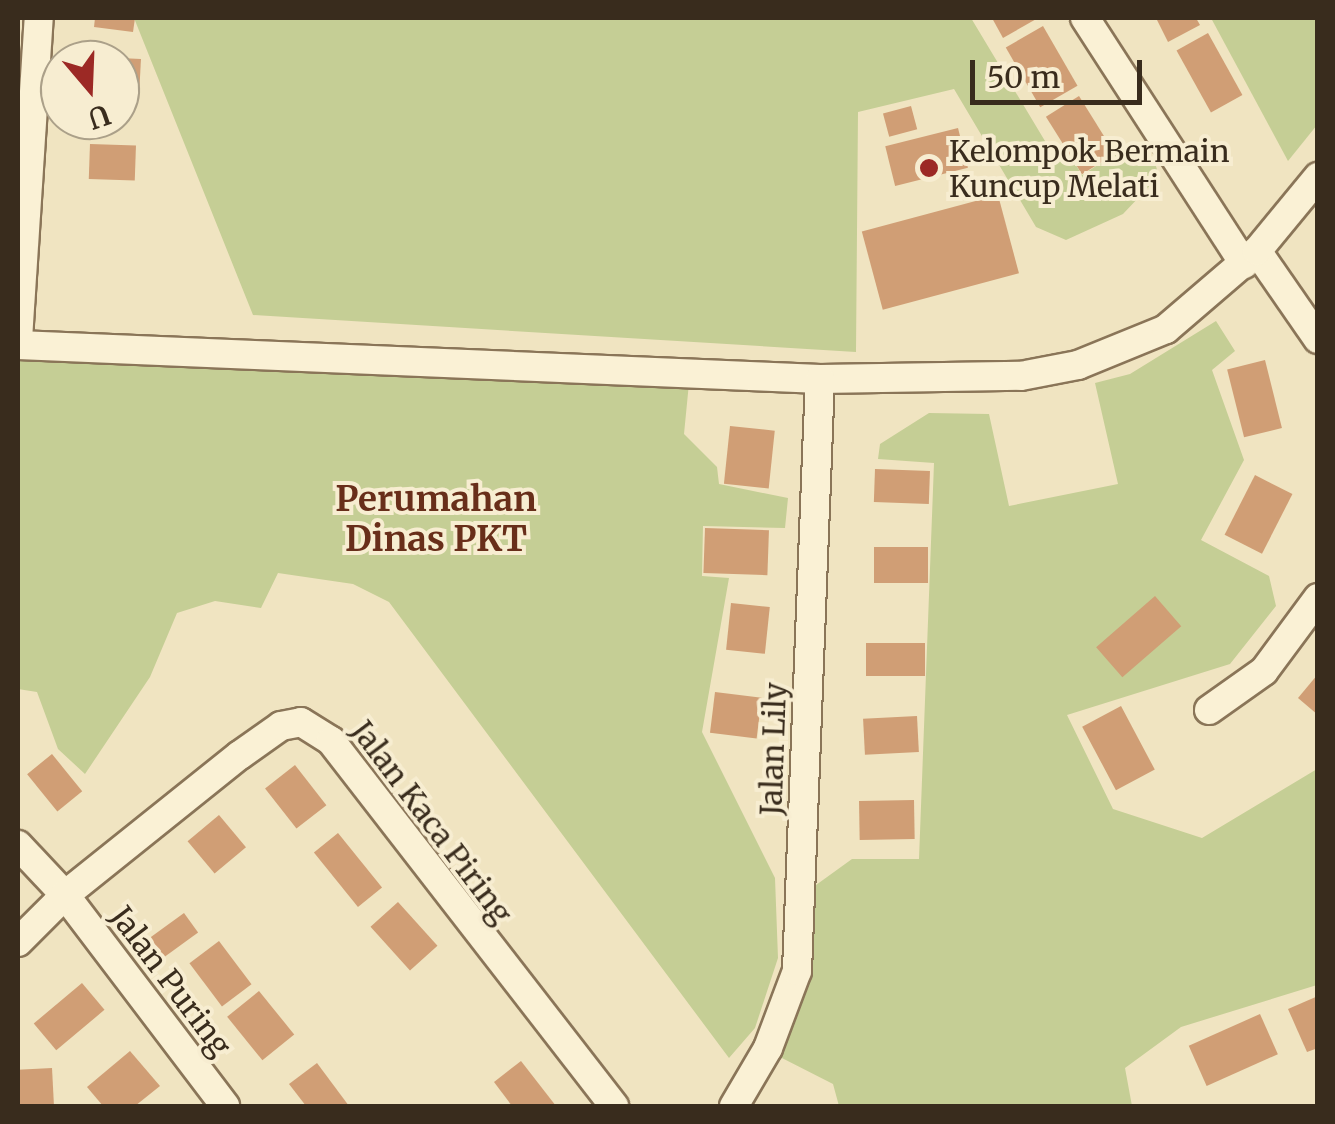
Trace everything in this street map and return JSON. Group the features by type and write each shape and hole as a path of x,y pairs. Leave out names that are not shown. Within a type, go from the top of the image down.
{"street":[{"path":"38,18 25,138 18,342 820,379 1022,376 1078,365 1166,330 1250,257 1318,178"},
{"path":"1085,18 1250,257 1318,339"},
{"name":"Jalan Lily","path":"734,1106 768,1048 797,972 820,379"},
{"path":"1208,710 1264,670 1318,598"},
{"name":"Jalan Kaca Piring","path":"65,894 240,755 281,726 301,722 332,741 614,1106"},
{"name":"Jalan Puring","path":"18,845 65,894 225,1106"},
{"path":"18,942 65,894"}],"green space":[{"path":"134,18 971,18 1054,156 1066,149 1082,175 1115,154 1133,153 1155,163 1159,176 1123,214 1066,240 1036,227 954,89 858,112 856,352 253,315"},
{"path":"1211,18 1317,18 1317,125 1288,161"},
{"path":"1216,321 1235,351 1212,370 1244,460 1201,540 1269,576 1276,606 1230,664 1067,715 1113,809 1202,838 1317,769 1317,985 1181,1027 1125,1068 1132,1106 839,1106 833,1084 778,1056 810,970 816,885 852,859 919,859 934,463 878,459 880,444 929,413 989,414 1009,506 1118,484 1095,383 1130,374"},
{"path":"18,355 689,383 684,434 717,467 719,484 788,498 785,528 703,526 702,576 729,578 702,732 775,878 778,958 755,1028 729,1058 389,602 353,584 278,573 261,608 215,601 177,613 150,677 85,774 58,749 37,692 18,689"}],"building":[{"path":"95,18 135,18 133,32 94,27"},
{"path":"992,18 1038,18 1003,38"},
{"path":"1156,18 1196,18 1200,25 1168,42"},
{"path":"1043,26 1078,86 1040,107 1006,48"},
{"path":"1208,33 1242,95 1211,113 1177,50"},
{"path":"1079,96 1115,154 1082,174 1046,117"},
{"path":"911,106 917,129 889,137 883,114"},
{"path":"958,128 968,168 895,186 885,146"},
{"path":"90,144 136,146 135,181 89,179"},
{"path":"998,195 1019,273 883,310 862,231"},
{"path":"1265,360 1282,428 1244,437 1227,369"},
{"path":"730,426 775,431 769,488 724,484"},
{"path":"875,469 930,471 929,504 874,502"},
{"path":"1255,475 1292,494 1262,554 1225,535"},
{"path":"705,528 769,530 767,575 703,573"},
{"path":"874,547 928,547 928,583 874,583"},
{"path":"1155,596 1181,626 1122,677 1096,647"},
{"path":"731,603 770,607 765,654 726,650"},
{"path":"866,643 925,643 925,676 866,676"},
{"path":"1318,674 1318,715 1298,698"},
{"path":"715,692 762,698 757,738 710,733"},
{"path":"1121,706 1155,770 1116,790 1082,727"},
{"path":"917,716 919,752 865,755 863,719"},
{"path":"52,754 82,791 57,811 27,774"},
{"path":"295,765 326,805 296,829 265,788"},
{"path":"914,800 915,839 860,840 859,801"},
{"path":"219,815 246,847 215,874 188,841"},
{"path":"338,833 382,887 358,907 314,853"},
{"path":"398,902 437,946 410,971 371,927"},
{"path":"184,913 198,932 161,959 147,940"},
{"path":"219,941 251,984 222,1006 189,963"},
{"path":"82,983 104,1010 56,1050 34,1023"},
{"path":"259,991 294,1035 262,1060 227,1017"},
{"path":"1318,996 1318,1048 1307,1052 1288,1009"},
{"path":"1260,1014 1278,1054 1207,1086 1189,1046"},
{"path":"130,1051 160,1086 135,1106 103,1106 87,1087"},
{"path":"521,1061 556,1106 512,1106 494,1082"},
{"path":"317,1063 349,1106 306,1106 289,1084"},
{"path":"52,1068 54,1106 20,1106 18,1070"}],"place":[{"name":"Kelompok Bermain Kuncup Melati","path":"929,168"}],"district":[{"name":"Perumahan Dinas PKT","path":"436,519"}]}
